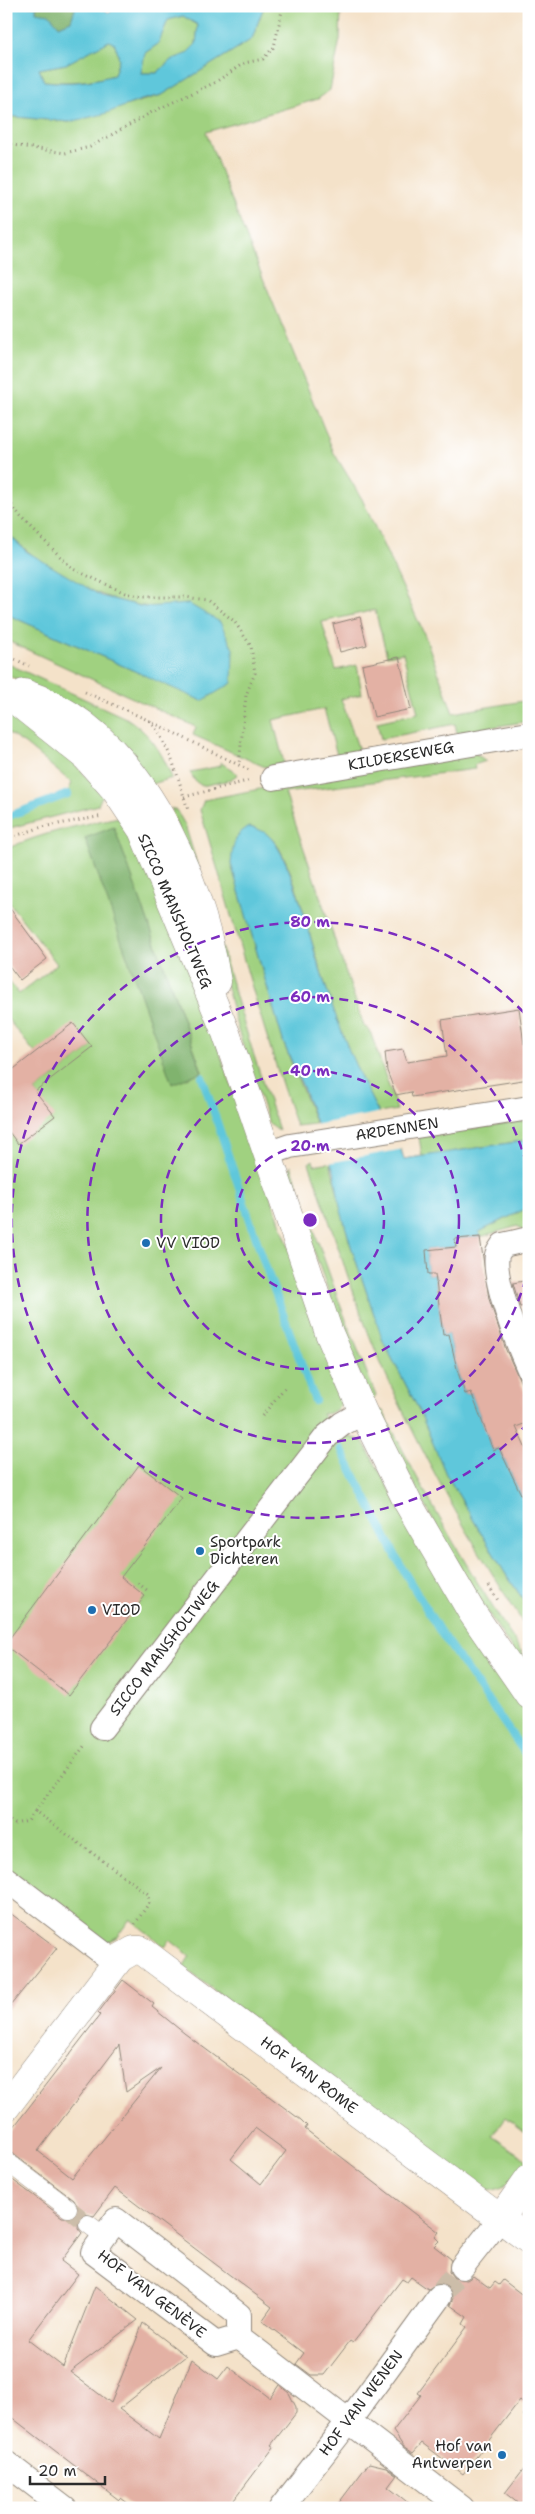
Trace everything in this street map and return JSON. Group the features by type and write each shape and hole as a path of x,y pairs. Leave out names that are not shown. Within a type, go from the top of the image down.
{"street":[{"name":"SICCO MANSHOLTWEG","path":"6,687 43,699 70,714 93,732 121,760 145,792 175,846 200,910 213,958 226,1033"},
{"name":"SICCO MANSHOLTWEG","path":"6,692 86,757 116,790 142,830 226,1033 329,1333 363,1412 408,1503 472,1611 529,1695"},
{"name":"KILDERSEWEG","path":"260,776 529,734"},
{"name":"ARDENNEN","path":"267,1154 290,1146 529,1108"},
{"path":"529,1239 503,1245 497,1256 499,1282 511,1325 529,1369"},
{"name":"SICCO MANSHOLTWEG","path":"102,1728 327,1436 342,1424 363,1412"},
{"name":"HOF VAN ROME","path":"6,1879 125,1956 148,1953 529,2240"},
{"path":"6,2107 125,1956"},
{"path":"6,2161 68,2208"},
{"path":"462,2268 529,2178"},
{"name":"HOF VAN GENÈVE","path":"116,2220 239,2315 239,2337 216,2344 193,2327 93,2252 96,2230 116,2220"},
{"name":"HOF VAN WENEN","path":"281,2508 348,2422 439,2297"},
{"path":"239,2337 462,2508"},
{"path":"6,2463 65,2508"}],"path":[{"path":"6,144 65,153 90,147 152,112 214,83 244,63 263,59 274,46 283,6"},
{"path":"6,497 21,518 73,569 125,593 142,597 185,596 207,600 234,620 252,646 255,673 246,695 239,765"},
{"path":"190,816 169,750 162,735 150,721 260,776"},
{"path":"184,797 260,776"},
{"path":"6,839 42,827 100,816"},
{"path":"262,1416 286,1386"},
{"path":"488,1583 503,1608"},
{"path":"138,1584 148,1591"},
{"path":"6,1818 15,1824 28,1821 89,1740 102,1728"},
{"path":"35,1811 148,1894 149,1904 134,1926 125,1956"},
{"path":"524,2416 528,2410"}],"green space":[{"path":"36,6 76,6 76,8 71,21 59,26 36,12"},
{"path":"264,6 341,6 340,39 330,90 318,99 206,132 241,224 334,453 362,499 425,636 453,713 529,700 529,721 457,733 455,724 381,739 377,722 418,713 403,653 387,656 375,610 322,622 336,670 357,665 362,694 341,699 359,750 337,755 324,709 273,720 284,763 265,767 193,735 196,727 6,640 6,614 139,673 189,604 148,607 105,596 52,569 6,532 6,116 69,122 162,95 252,39"},
{"path":"183,16 198,25 196,44 186,54 171,60 157,73 141,73 145,53 158,44 168,20"},
{"path":"109,40 115,44 119,59 114,75 79,81 44,81 39,69 66,64"},
{"path":"6,663 128,719 143,731 155,745 172,778 149,785 24,682 6,675"},
{"path":"6,705 39,726 103,794 98,805 6,829 6,817 67,794 72,783 25,744 6,732"},
{"path":"475,753 486,761 474,765 475,769 285,793 364,1026 370,1031 397,1110 379,1113 358,1072 333,1008 294,882 285,859 276,844 266,834 249,827 231,864 284,1044 314,1119 315,1124 296,1126 258,1008 200,810 204,800 270,787"},
{"path":"220,762 238,774 230,780 202,786 195,781 190,772 221,766"},
{"path":"171,808 177,811 185,825 242,1016 279,1130 269,1124 237,1027 215,941"},
{"name":"Sportpark Dichteren","path":"124,816 170,913 343,1399 340,1406 335,1410 322,1414 337,1442 349,1437 362,1440 460,1615 529,1714 529,2135 506,2117 492,2136 527,2160 509,2183 490,2191 482,2191 183,1967 190,1956 170,1940 165,1947 130,1919 117,1937 107,1942 102,1940 6,1867 6,1128 54,1116 35,1091 92,1047 35,1053 6,1017 6,978 19,994 57,964 10,904 6,907 6,849 49,833","holes":["114,828 202,1072 85,839"]},
{"path":"114,827 202,1072 172,1084 85,838"},
{"path":"529,1120 529,1140 450,1152 396,1178 401,1149 404,1159 422,1156 419,1137"},
{"path":"313,1160 314,1165 330,1162 350,1243 383,1341 419,1410 446,1474 505,1573 529,1608 529,1632 487,1566 448,1499 395,1395 369,1335 351,1286 309,1163"},
{"path":"291,1165 341,1307 376,1396 372,1401 352,1357 288,1178"},
{"path":"529,1207 529,1230 523,1232 518,1226 480,1237 479,1232"},
{"path":"376,1410 383,1411 416,1476 452,1540 489,1602 529,1663 529,1674 447,1545"}],"water":[{"path":"6,6 36,6 36,12 49,14 59,26 71,21 76,6 101,6 109,13 117,6 264,6 252,39 162,95 141,100 104,114 69,122 6,116","holes":["183,16 198,25 196,44 186,54 171,60 157,73 141,73 145,53 158,44 168,20","109,41 115,44 119,59 114,75 79,82 44,81 39,69 66,64"]},
{"path":"6,532 26,551 101,596 144,607 189,604 220,622 233,649 232,683 202,701 6,614"},
{"path":"249,827 262,831 269,836 285,860 298,895 329,997 350,1052 375,1106 395,1138 404,1159 529,1140 529,1207 479,1232 480,1237 455,1239 456,1247 426,1250 428,1274 435,1274 443,1335 449,1334 457,1371 465,1394 471,1392 493,1450 499,1448 515,1482 529,1502 529,1608 505,1573 446,1474 419,1410 383,1341 350,1243 340,1207 334,1171 302,1085 284,1044 231,864 235,842 240,833"}],"pier":[{"path":"382,1112 404,1149 328,1163 314,1125"}],"building":[{"path":"360,617 367,645 340,652 333,624"},
{"path":"399,657 411,709 374,717 362,665"},
{"path":"6,903 47,959 20,980 6,962"},
{"path":"519,1008 524,1044 529,1044 529,1079 412,1097 411,1092 396,1095 387,1071 385,1052 403,1049 407,1062 447,1056 442,1020"},
{"path":"73,1023 92,1047 35,1091 55,1116 18,1144 6,1128 6,1075"},
{"path":"480,1237 489,1299 506,1350 529,1401 529,1422 516,1427 529,1456 529,1511 499,1448 493,1450 471,1392 465,1394 449,1334 443,1335 435,1274 428,1274 426,1250 456,1247 455,1239"},
{"path":"529,1280 529,1305 520,1307 513,1283"},
{"path":"139,1465 182,1498 121,1577 145,1596 69,1695 6,1646 6,1643"},
{"path":"6,1910 57,1948 6,2011"},
{"path":"123,1980 154,2004 152,2007 184,2033 301,2120 307,2126 305,2129 439,2232 435,2237 439,2241 434,2246 451,2259 449,2272 454,2278 467,2280 473,2276 490,2288 495,2282 499,2285 503,2280 529,2300 529,2407 520,2400 463,2474 422,2443 413,2453 403,2446 393,2431 421,2395 418,2393 467,2327 463,2324 467,2317 450,2305 453,2298 447,2286 440,2283 428,2289 411,2277 407,2282 402,2279 353,2343 350,2341 324,2375 311,2375 296,2364 304,2353 262,2321 272,2307 115,2188 94,2216 84,2214 79,2218 78,2228 82,2233 61,2261 78,2274 28,2340 63,2367 95,2286 138,2320 70,2372 111,2403 143,2323 186,2356 119,2409 159,2439 192,2359 218,2379 228,2366 270,2398 279,2385 289,2393 296,2407 296,2413 271,2445 274,2447 228,2508 134,2508 121,2498 119,2500 6,2413 6,2175 62,2217 73,2218 79,2209 74,2200 12,2153 6,2151 6,2137 100,2015 98,2013","holes":["119,2045 126,2092 161,2068 72,2178 38,2151","255,2128 286,2151 261,2184 231,2159"]},
{"path":"529,2462 529,2508 524,2508 505,2493"},
{"path":"369,2463 386,2467 397,2475 388,2487 415,2508 335,2508"}],"waterway":[{"path":"6,817 68,794"},
{"path":"202,1077 265,1265 315,1401"},
{"path":"341,1449 403,1570 441,1633 529,1759"}],"tunnel":[{"path":"68,2208 88,2224"},
{"path":"439,2297 462,2267"}],"place":[{"name":"VV VIOD","path":"146,1243"},
{"name":"Sportpark Dichteren","path":"200,1551"},
{"name":"VIOD","path":"92,1610"},
{"name":"Hof van Antwerpen","path":"502,2455"}]}
